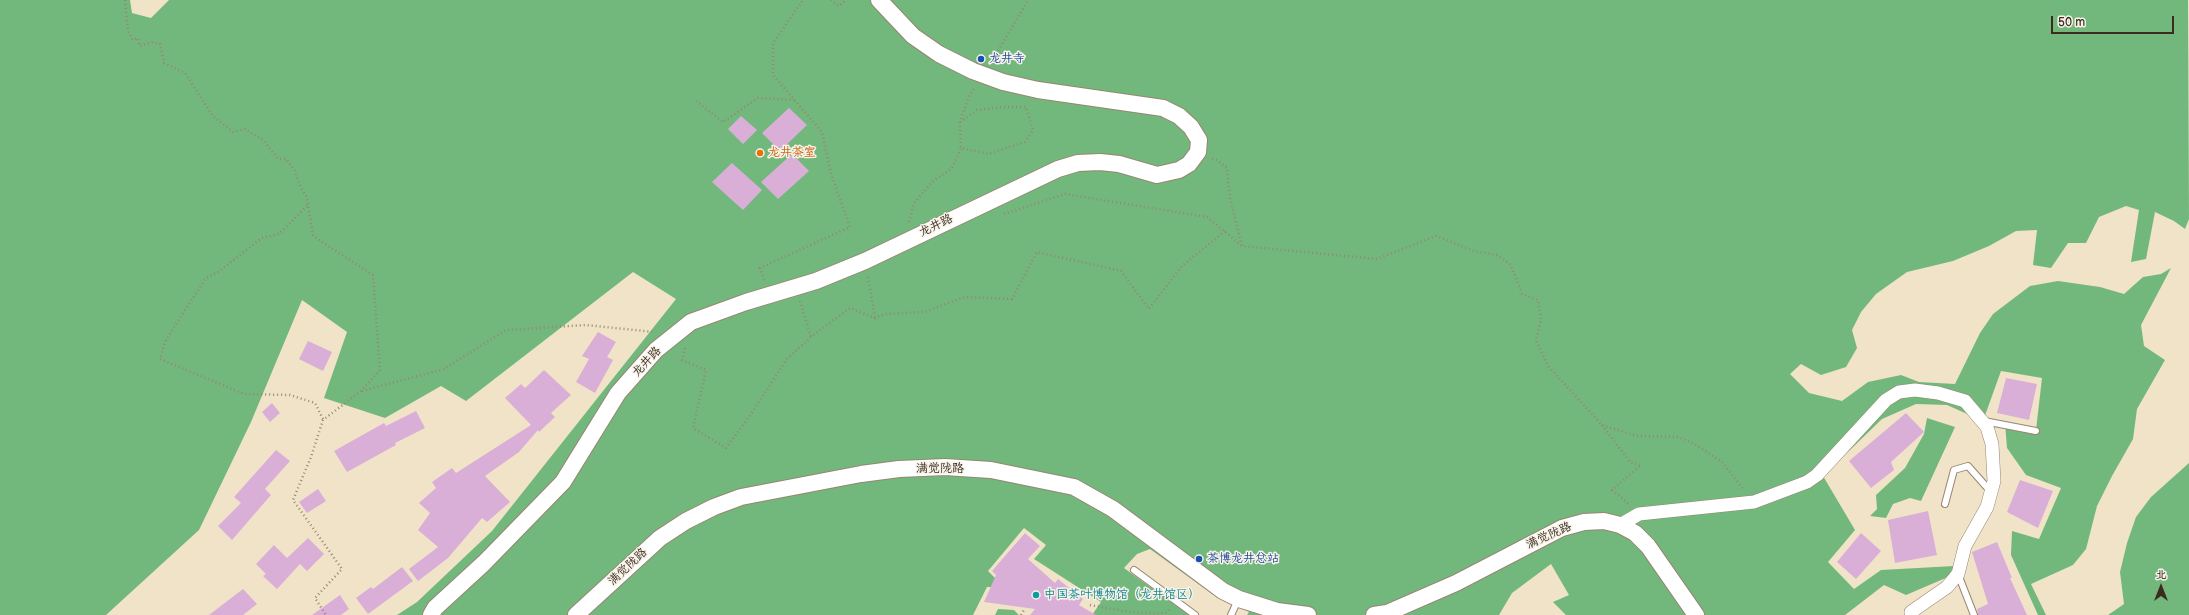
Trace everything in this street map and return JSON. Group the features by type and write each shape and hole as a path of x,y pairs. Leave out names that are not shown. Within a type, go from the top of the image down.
{"street":[{"path":"879,0 913,36 939,54 983,75 1038,90 1163,108 1179,116 1191,127 1199,140 1198,152 1194,156"},
{"name":"龙井路","path":"431,615 435,608 484,562 563,482 618,393 656,350 691,322 746,302 797,288 865,261 1058,169 1078,163 1100,162 1119,164 1157,174 1179,170 1189,164 1194,156"},
{"path":"1620,524 1635,516 1662,511 1754,502 1807,482 1817,475 1886,400 1899,392 1915,390 1938,393 1965,401 1987,427 1992,444 1994,481 1987,507 1965,546 1958,574 1947,587 1911,612 1912,615"},
{"name":"满觉陇路","path":"576,615 660,538 686,521 714,507 741,498 861,474 899,469 945,467 991,470 1074,487 1113,509 1223,591 1239,599 1277,611 1308,615"},
{"name":"满觉陇路","path":"1374,615 1387,613 1456,583 1562,528 1584,522 1604,521 1620,524 1635,533 1648,546 1696,615"}],"lane":[{"path":"1983,421 2036,430"},
{"path":"1945,504 1954,470 1968,466 1991,492"},
{"path":"1134,570 1195,615"},
{"path":"1958,574 1974,615"},
{"path":"1231,615 1239,599"}],"path":[{"path":"126,0 128,31 133,40 138,38 139,46 153,42 160,44 164,63 185,73 213,116 233,132 245,129 263,140 278,159 286,159 295,171 298,184 307,198 313,236 373,274 380,370 361,391 323,420 311,457 293,500 342,568 315,598 326,615"},
{"path":"770,296 760,268 850,227 831,174 822,132 773,75 773,43 803,0"},
{"path":"831,0 839,6 846,0"},
{"path":"905,241 914,203 932,182 952,168 961,148 960,122 969,96 1028,0"},
{"path":"696,101 724,122 758,98 794,100"},
{"path":"960,122 977,110 1004,106 1026,107 1033,130 1025,142 988,154 961,148"},
{"path":"1194,156 1216,160 1227,168 1230,198 1242,246"},
{"path":"1000,215 1065,194 1207,217 1242,246 1377,259 1436,236 1474,251 1497,255 1511,265 1522,294 1538,300 1541,319 1536,340 1548,366 1602,425 1630,462 1641,465 1612,490 1627,502 1635,516"},
{"path":"308,205 279,234 262,238 218,272 206,278 165,342 160,359 244,394 290,395 315,403 323,420"},
{"path":"691,322 682,360 706,370 693,428 726,448 751,414 787,359 811,337 850,308 875,318 885,314 924,312 965,297 1012,299 1037,252 1121,271 1149,309 1182,266 1225,231"},
{"path":"865,261 875,318"},
{"path":"797,288 811,337"},
{"path":"361,391 444,368 506,330 586,324 675,334"},
{"path":"1602,425 1637,436 1678,437 1693,443 1722,462 1754,502"},
{"path":"1090,605 1130,612 1165,613 1178,603"},
{"path":"1021,615 1024,610"}],"green space":[{"path":"0,0 130,0 132,13 151,18 169,0 2188,0 2189,219 2185,229 2174,221 2155,212 2146,259 2131,262 2139,210 2126,206 2099,217 2086,243 2068,243 2051,268 2033,265 2037,230 2016,231 1989,246 1953,261 1907,272 1876,294 1861,312 1852,330 1857,348 1846,367 1821,375 1801,364 1790,374 1809,393 1842,401 1868,382 1901,375 1919,382 1955,384 1980,333 1993,314 2030,286 2058,281 2100,287 2124,294 2143,277 2161,274 2171,268 2141,325 2144,346 2165,360 2137,409 2133,439 2097,506 2086,549 2073,565 2031,584 2046,615 2038,615 2011,555 2012,531 2039,539 2061,488 2026,475 2007,448 2005,423 2036,430 2042,378 2001,371 1983,421 1947,405 1916,404 1882,419 1823,476 1855,530 1828,562 1854,589 1881,570 1954,566 1948,577 1906,595 1884,585 1845,615 1566,615 1553,602 1569,595 1551,564 1512,593 1499,615 1247,615 1249,612 1215,596 1150,549 1137,554 1124,568 1189,615 1092,615 1101,602 1034,559 1046,545 1024,528 988,571 1004,587 987,587 973,615 397,615 417,602 492,531 676,299 633,272 466,401 441,386 385,418 324,398 347,332 302,300 251,422 199,530 106,615 0,615"},
{"path":"1927,418 1955,427 1921,501 1910,498 1893,504 1886,518 1870,516 1877,509 1876,495 1905,468 1924,434"},
{"path":"2189,463 2189,615 2108,615 2124,604 2120,572 2127,543 2136,517 2151,497"},
{"path":"998,609 1014,610 1019,615 995,615"}],"building":[{"path":"789,108 807,125 780,151 762,133"},
{"path":"741,116 757,130 743,144 728,129"},
{"path":"792,154 809,171 778,199 761,182"},
{"path":"732,163 762,190 743,210 712,182"},
{"path":"598,332 616,342 607,357 613,360 595,393 576,382 589,359 582,356"},
{"path":"308,341 332,352 323,371 299,359"},
{"path":"544,370 571,395 551,413 555,417 539,432 538,430 519,452 485,476 510,502 487,522 482,518 448,558 418,581 409,569 438,547 418,530 430,513 419,503 436,488 432,482 452,468 456,473 531,425 505,398 521,384 525,388"},
{"path":"2006,378 2037,384 2029,420 1997,413"},
{"path":"272,403 280,413 270,422 262,412"},
{"path":"416,411 425,428 395,443 396,445 347,472 334,451 384,423 386,426"},
{"path":"1906,413 1924,432 1891,462 1894,470 1871,488 1849,461"},
{"path":"276,450 290,461 265,489 271,495 232,540 218,526 241,503 234,497"},
{"path":"2020,480 2053,491 2038,528 2007,512"},
{"path":"318,489 326,501 307,513 299,502"},
{"path":"1928,511 1937,555 1895,563 1888,520"},
{"path":"1025,533 1040,546 1028,559 1055,583 1058,579 1083,599 1079,605 1096,615 1030,615 1035,609 984,602 996,575 992,571"},
{"path":"1861,533 1881,551 1856,579 1837,562"},
{"path":"308,538 324,554 307,571 300,564 277,589 263,576 266,574 256,564 274,545 287,558"},
{"path":"1997,542 2012,578 2010,578 2027,615 1978,615 1977,609 1988,604 1972,552"},
{"path":"402,567 413,581 368,614 356,598 371,587 373,589"},
{"path":"243,589 257,604 243,615 209,615"},
{"path":"340,595 349,609 341,615 312,615"}],"place":[{"name":"龙井寺","path":"981,59"},
{"name":"龙井茶室","path":"760,153"},
{"name":"茶博龙井总站","path":"1199,559"},
{"name":"中国茶叶博物馆（龙井馆区）","path":"1036,595"}]}
